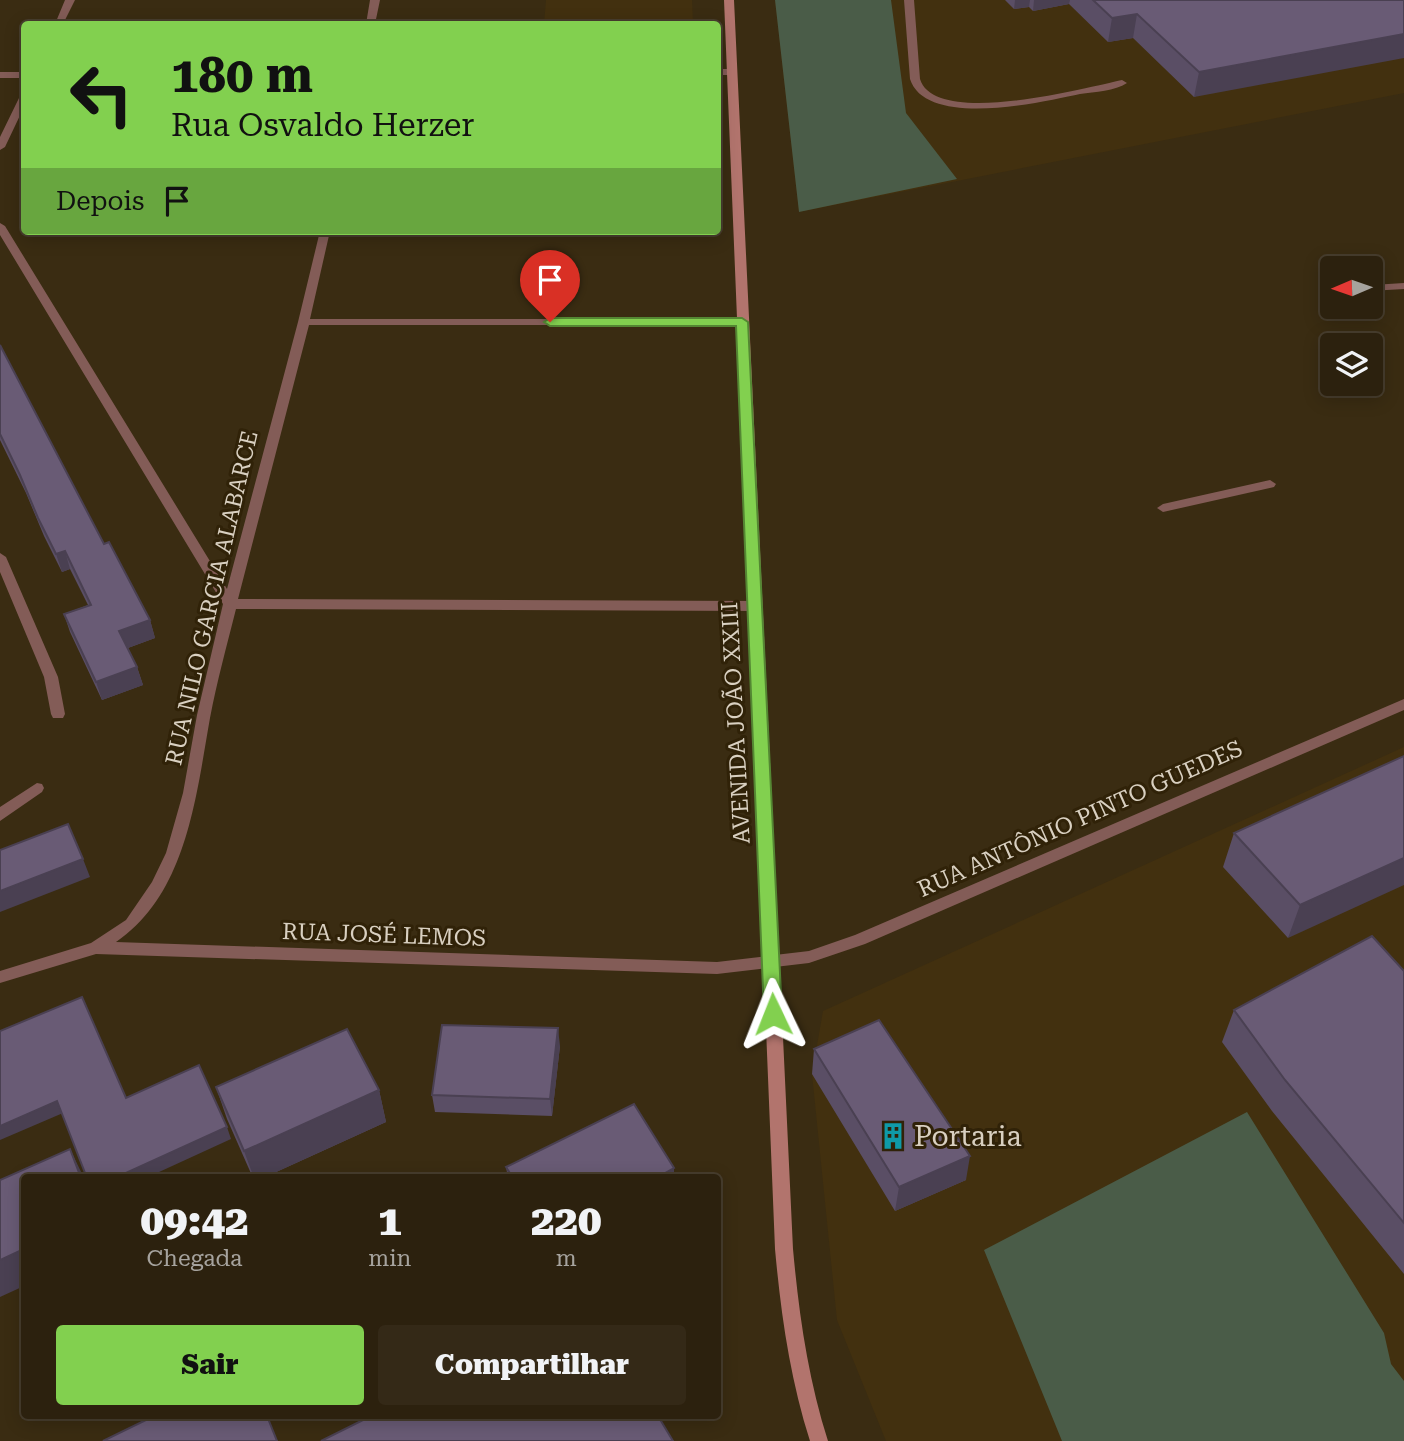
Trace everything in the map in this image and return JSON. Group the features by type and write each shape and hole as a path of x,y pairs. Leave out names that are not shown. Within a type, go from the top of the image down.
{"main road":[{"name":"AVENIDA JOÃO XXIII","path":"729,0 724,72 742,322 786,1278 796,1343 819,1441"}],"street":[{"path":"60,21 70,0"},
{"path":"371,21 375,0"},
{"path":"909,0 916,85 928,97 945,105 993,105 1122,83"},
{"path":"0,75 21,75"},
{"path":"0,147 21,104"},
{"path":"0,226 230,604 755,606"},
{"name":"RUA NILO GARCIA ALABARCE","path":"96,948 131,924 158,886 173,853 190,793 204,715 230,604 304,322 323,235"},
{"path":"1383,287 1404,286"},
{"path":"304,322 742,322"},
{"path":"1163,508 1270,484"},
{"path":"0,557 51,677 58,713"},
{"name":"RUA ANTÔNIO PINTO GUEDES","path":"771,963 809,957 860,940 1404,704"},
{"path":"0,815 37,788"},
{"name":"RUA JOSÉ LEMOS","path":"0,977 96,948 717,968 771,963"}],"shaded area":[{"path":"546,0 692,0 693,21 544,21"},
{"path":"775,0 1404,0 1404,93 799,212"},
{"path":"1404,747 1404,1441 886,1441 837,1320 812,1074 823,1011"}],"green space":[{"path":"775,0 891,0 906,113 957,179 799,212"},
{"path":"1247,1112 1384,1333 1391,1364 1404,1381 1404,1441 1062,1441 984,1250"}],"building":[{"path":"1093,0 1404,0 1404,34 1199,72 1137,14 1112,18"},
{"path":"0,345 104,544 109,542 150,620 119,631 137,667 96,682 64,614 91,605 65,551 56,554 0,434"},
{"path":"1404,756 1404,858 1300,905 1234,833"},
{"path":"68,824 83,859 0,891 0,850"},
{"path":"1372,936 1404,971 1404,1223 1285,1080 1234,1010"},
{"path":"82,997 126,1098 199,1065 227,1127 124,1174 85,1174 57,1101 0,1126 0,1031"},
{"name":"Portaria","path":"879,1020 970,1156 899,1187 814,1049"},
{"path":"442,1025 558,1028 550,1099 432,1095"},
{"path":"347,1029 379,1090 244,1151 216,1087"},
{"path":"634,1104 674,1168 663,1174 510,1174 506,1167"},
{"path":"70,1149 79,1174 21,1174 21,1250 0,1260 0,1180"},
{"path":"148,1419 268,1419 277,1441 103,1441"},
{"path":"365,1419 660,1419 673,1441 321,1441"}],"place":[{"name":"Portaria","path":"893,1136"}],"route":[{"path":"550,322 742,322 773,1014"}]}
